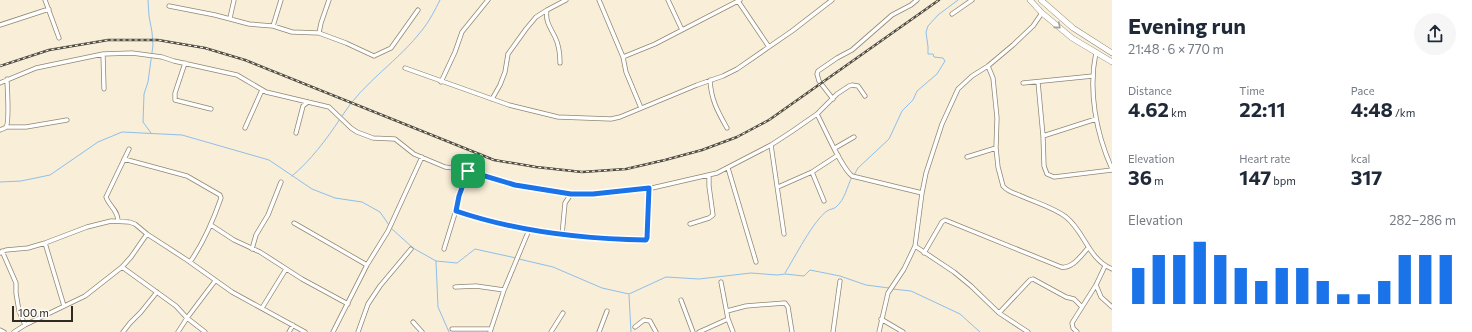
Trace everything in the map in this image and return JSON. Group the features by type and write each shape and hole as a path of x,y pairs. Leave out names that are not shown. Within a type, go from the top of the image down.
{"main road":[{"path":"1030,0 1042,13 1072,38 1112,62"},
{"path":"1041,0 1048,2 1073,28 1112,53"}],"street":[{"path":"45,0 59,38"},
{"path":"230,18 234,0"},
{"path":"273,26 281,0"},
{"path":"319,34 321,23 330,0"},
{"path":"441,82 455,52 462,32 488,0"},
{"path":"492,99 500,85 508,54 536,18 547,10 566,0"},
{"path":"599,0 623,57 626,72 641,108"},
{"path":"668,0 682,30"},
{"path":"405,68 509,105 558,117 611,119 723,76 737,69 792,31 832,0"},
{"path":"833,99 819,80 817,74 818,71 852,50 892,15 911,5 917,0"},
{"path":"952,14 972,0"},
{"path":"623,57 655,44 739,1 769,47"},
{"path":"169,6 230,18 249,24 273,26 292,32 319,34 346,43 374,56 391,48 418,10"},
{"path":"0,26 49,9"},
{"path":"547,10 546,18 557,42 560,63"},
{"path":"878,332 888,293 904,269 915,246 926,173 942,124 958,89 972,76 988,66 1013,45 1033,26 1042,13"},
{"path":"1038,82 1044,166 1047,174 1050,177 1112,170 1104,149 1096,119 1093,76 1096,52"},
{"path":"0,83 6,79 36,68 103,54 132,53 162,57 237,75 262,90 329,107 357,132 373,138 395,139 414,154 445,167 468,171 515,185 571,194 593,194 649,188 710,176 770,145 817,114 833,99 852,85 858,86 865,96"},
{"path":"103,54 104,89"},
{"path":"185,63 174,100 211,109"},
{"path":"988,66 992,74 996,103 996,148 998,167 1002,184 1005,189 1055,210 1065,217 1078,229 1088,248 1100,263 1112,269"},
{"path":"1023,83 1093,76"},
{"path":"6,79 8,104 6,127"},
{"path":"710,80 711,93 714,103 727,128"},
{"path":"245,128 262,90"},
{"path":"296,134 303,106 308,102"},
{"path":"817,114 838,155 852,176 922,193"},
{"path":"1043,136 1096,119"},
{"path":"0,130 6,127 26,127 67,120"},
{"path":"835,148 854,137"},
{"path":"770,145 778,187 784,234"},
{"path":"967,157 996,148"},
{"path":"118,221 118,213 107,201 106,196 129,149"},
{"path":"778,187 812,172 838,155"},
{"path":"333,332 368,265 388,231 422,157"},
{"path":"124,159 187,176 217,192 221,198 212,225 199,250 190,262"},
{"path":"728,168 756,262"},
{"path":"444,249 459,196 468,171"},
{"path":"812,172 824,200"},
{"path":"690,224 710,218 713,215 709,186 710,176"},
{"path":"252,249 256,235 268,215 281,182"},
{"path":"456,211 528,230 581,238 646,240 648,232 649,188"},
{"path":"562,235 565,203 571,194"},
{"path":"924,253 942,222 946,220 1065,268 1071,266 1088,248"},
{"path":"26,325 19,311 16,283 1,252 11,249 28,248 87,227 111,221 118,221 135,224 215,281 305,332"},
{"path":"294,223 368,265"},
{"path":"212,225 348,304"},
{"path":"452,329 490,331 504,290 523,246 528,230"},
{"path":"14,332 85,296 122,268 147,234"},
{"path":"45,243 64,306"},
{"path":"915,246 965,281 999,313 1028,332"},
{"path":"358,332 368,304 411,249"},
{"path":"1077,332 1073,328 1072,323 1096,285 1105,266"},
{"path":"122,268 176,306 187,318 205,332"},
{"path":"262,308 286,269"},
{"path":"999,313 1030,280 1033,279 1066,297 1074,299 1082,307"},
{"path":"178,332 215,281"},
{"path":"833,332 840,281"},
{"path":"721,282 726,311 732,332"},
{"path":"1096,285 1101,297 1112,307"},
{"path":"455,287 476,286 504,290"},
{"path":"122,332 157,292"},
{"path":"681,300 693,332"},
{"path":"726,311 746,306 785,303 788,307 792,332"},
{"path":"598,332 607,311"},
{"path":"551,332 563,314"},
{"path":"699,332 728,319"},
{"path":"881,319 903,332"},
{"path":"635,327 644,320 650,321 656,332"},
{"path":"413,322 422,332"},
{"path":"289,332 293,325"},
{"path":"0,330 4,332"}],"waterway":[{"path":"148,0 153,45 148,82 144,94 143,122 151,133"},
{"path":"342,116 360,93 413,41 428,22 440,0"},
{"path":"854,175 858,168 889,139 902,111 913,100 917,91 937,74 945,61 943,58 934,57 933,54 928,54 926,32 928,26 938,15 958,0"},
{"path":"292,176 318,149 340,119"},
{"path":"0,182 21,181 50,175 98,142 122,132 182,135 269,160 312,189 335,198 362,202 380,212 389,225"},
{"path":"785,273 804,240 816,223 827,211 835,208 842,201 852,177"},
{"path":"391,228 413,248 436,261 457,263 475,249 516,258"},
{"path":"519,259 553,267 602,288 629,294 666,277 699,279 751,273 804,276 810,270 840,276 866,285 889,288"},
{"path":"436,261 438,307 449,332"},
{"path":"892,289 911,291 960,314 980,332"},
{"path":"629,295 631,332"}],"railway":[{"path":"0,66 49,50 108,40 158,40 205,48 245,60 494,160 536,167 582,172 626,169 702,150 737,137 769,120 939,0"}],"route":[{"path":"468,171 494,178 505,183 571,194 593,194 649,188 647,238 646,240 635,240 571,237 518,228 456,211 459,196 468,171"}]}
